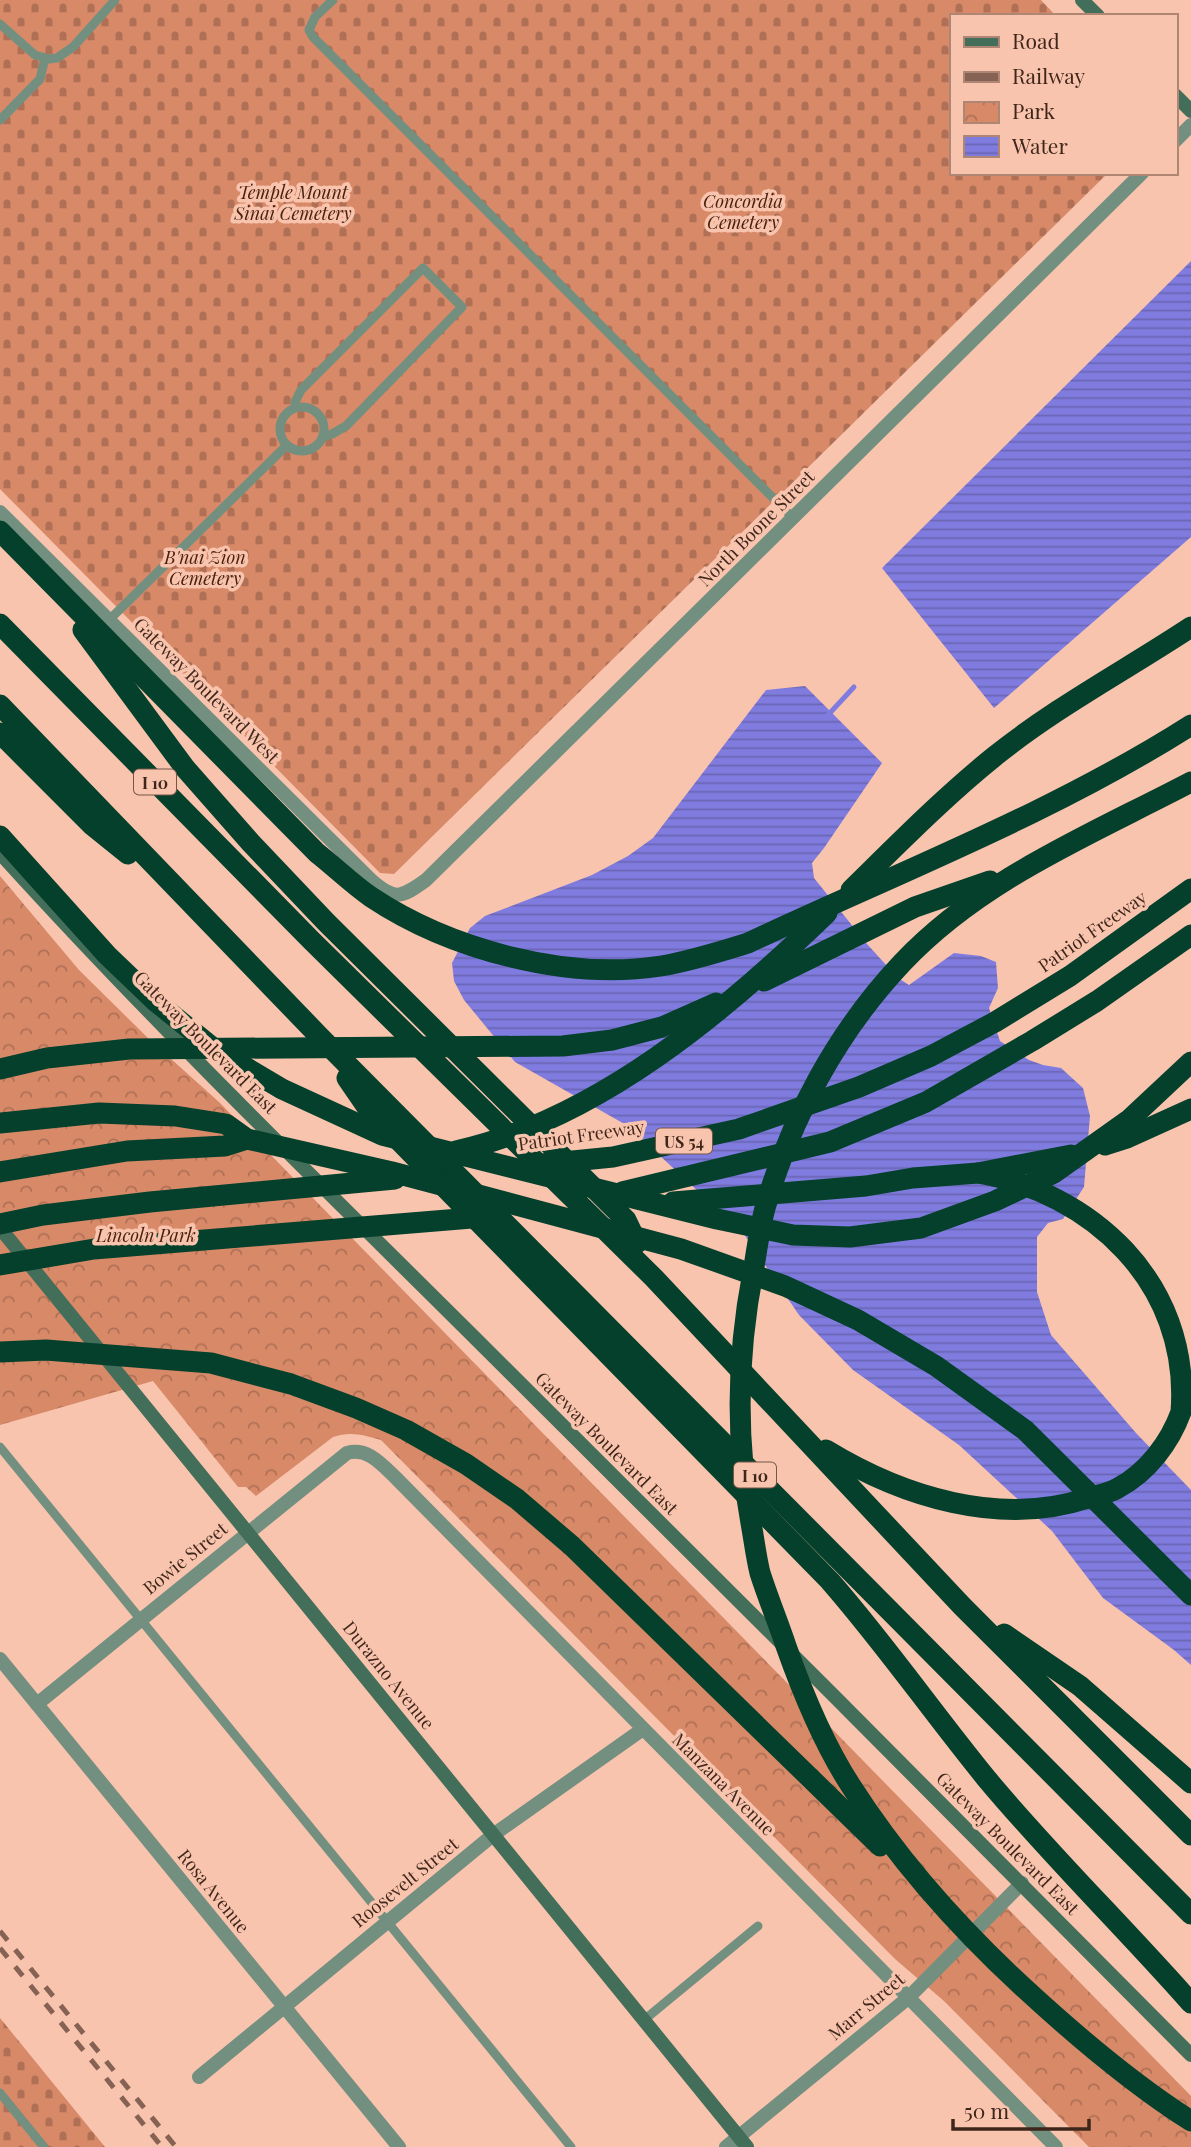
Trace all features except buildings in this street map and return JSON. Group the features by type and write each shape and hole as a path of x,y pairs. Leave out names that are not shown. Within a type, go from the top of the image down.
{"highway":[{"path":"0,519 185,768 251,844 326,922 626,1220 654,1278"},
{"path":"0,531 317,853 370,896 413,921 504,955 546,964 621,970 659,967 748,943 1052,804 1115,771 1191,725"},
{"name":"I 10","path":"0,624 311,940 654,1278 962,1606 1191,1835"},
{"path":"264,1192 494,1142 581,1102 635,1071 690,1035 796,943 933,810 995,756 1039,723 1191,627"},
{"name":"I 10","path":"0,705 313,1030 1191,1914"},
{"path":"0,733 92,825 192,904"},
{"path":"1191,782 1022,870 957,912 920,945 874,995 838,1043 790,1136 764,1211 746,1308 738,1397 745,1493 760,1570 802,1690 830,1749 862,1803 919,1880 991,1957 1056,2018 1116,2067 1191,2121"},
{"path":"0,836 107,955 153,1000 213,1048 282,1089 382,1136 717,1219 793,1235 850,1237 920,1228 995,1201 1054,1173 1130,1119 1191,1062"},
{"path":"0,1069 47,1058 130,1049 564,1046 611,1040 662,1027 818,956 915,907 1022,870"},
{"name":"Patriot Freeway","path":"0,1226 43,1215 150,1202 613,1157 739,1129 859,1087 931,1055 995,1022 1070,976 1191,889"},
{"name":"US 54","path":"0,1265 94,1250 517,1214 675,1181 830,1142 926,1102 1097,1001 1191,935"},
{"path":"313,1030 369,1110 830,1581 883,1644 986,1778 1191,2003"},
{"path":"517,1214 866,1186 913,1178 978,1172 1057,1159 1127,1138 1191,1109"},
{"path":"0,1123 99,1114 175,1116 226,1124 247,1139 392,1172 681,1249 785,1286 858,1320 936,1366 1026,1430 1191,1595"},
{"path":"0,1172 127,1151 225,1146 247,1139"},
{"path":"803,1436 858,1469 890,1483 949,1502 1002,1510 1061,1507 1118,1489 1143,1469 1174,1432 1186,1398 1190,1373 1189,1345 1182,1310 1167,1282 1148,1258 1123,1235 1082,1208 1005,1177 978,1172"},
{"path":"0,1352 46,1350 211,1363 291,1384 356,1408 406,1430 466,1464 517,1499 572,1546 951,1915"},
{"path":"962,1606 1080,1686 1191,1783"}],"main road":[{"path":"1082,0 1096,14"},
{"name":"Gateway Boulevard East","path":"0,853 93,956 231,1096 1022,1883 1191,2055"},
{"name":"Durazno Avenue","path":"0,1226 743,2142"}],"street":[{"path":"1177,139 1191,125"},
{"name":"North Boone Street","path":"389,893 398,897 426,880 1140,175"},
{"name":"Gateway Boulevard West","path":"0,512 371,880 389,893"},
{"name":"Bowie Street","path":"37,1704 347,1453 363,1451"},
{"name":"Manzana Avenue","path":"363,1451 396,1478 1056,2147"},
{"name":"Rosa Avenue","path":"0,1659 399,2147"},
{"name":"Roosevelt Street","path":"199,2077 493,1835 643,1729"},
{"name":"Marr Street","path":"726,2147 743,2142 908,1998 1022,1883"}],"lane":[{"path":"0,24 35,55 57,58 64,55 115,0"},
{"path":"333,0 315,16 309,30 324,49 793,518"},
{"path":"0,120 40,79 45,58"},
{"path":"296,407 295,402 301,390 423,268 462,307 345,426 323,436"},
{"path":"296,407 312,408 324,425 323,436 318,444 306,451 292,449 282,439 280,423 289,410 296,407"},
{"path":"109,620 286,445"},
{"path":"0,1447 571,2147"},
{"path":"644,2020 758,1927"},
{"path":"0,2093 44,2147"}],"green space":[{"name":"Concordia Cemetery","path":"0,0 1041,0 1054,14 950,14 950,175 1106,175 394,874 380,873 0,489"},
{"name":"Lincoln Park","path":"0,876 79,970 150,1040 219,1102 1191,2096 1191,2147 1089,2147 944,2001 895,1959 381,1440 351,1434 333,1437 256,1496 246,1487 238,1487 153,1381 0,1425"},
{"path":"0,2018 105,2147 0,2147"}],"water":[{"path":"1191,261 1191,537 994,708 882,568"},
{"path":"805,686 882,763 812,863 814,878 867,944 898,978 909,985 954,953 981,956 996,962 998,988 989,1008 1000,1041 1029,1060 1061,1068 1083,1088 1090,1116 1084,1187 1063,1219 1048,1223 1037,1237 1037,1292 1051,1335 1136,1433 1191,1490 1191,1665 1103,1598 1052,1531 959,1445 853,1370 799,1315 744,1234 628,1126 515,1062 464,1000 454,981 452,963 470,928 485,916 592,875 628,856 653,838 766,690"}],"waterway":[{"path":"828,715 854,687"}],"railway":[{"path":"0,1931 176,2147"},
{"path":"0,1948 162,2147"}],"park label":[{"name":"Temple Mount Sinai Cemetery","path":"293,202"},
{"name":"B'nai Zion Cemetery","path":"205,567"}]}
